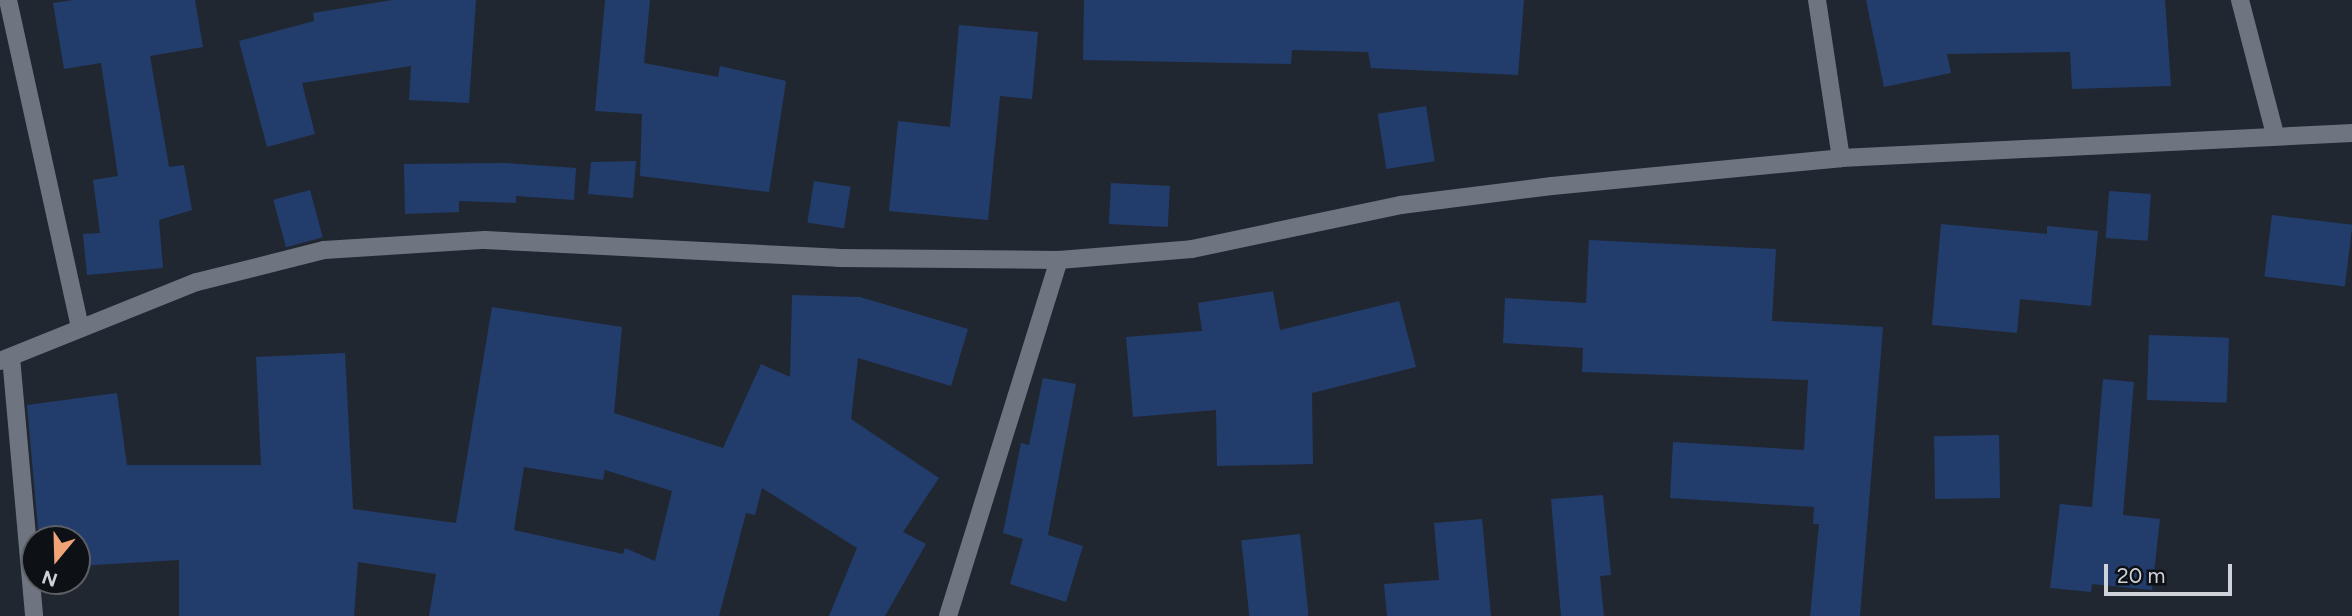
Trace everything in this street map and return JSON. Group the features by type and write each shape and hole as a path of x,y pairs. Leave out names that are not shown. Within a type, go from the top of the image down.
{"street":[{"path":"8,0 80,328"},
{"path":"1817,0 1841,158"},
{"path":"2240,0 2275,134"},
{"path":"34,616 5,359 197,282 324,250 485,240 838,258 1059,260 1192,249 1483,195 1841,158 2275,134 2352,133"},
{"path":"948,616 1059,260"}],"building":[{"path":"73,0 195,0 203,47 150,56 169,167 184,165 192,210 159,220 163,268 87,275 83,234 100,233 93,180 118,176 101,63 64,69 53,3"},
{"path":"392,0 476,0 469,103 409,100 411,66 302,83 315,134 267,147 239,41 314,21 313,13"},
{"path":"605,0 650,0 644,63 718,77 720,66 786,81 769,192 640,176 642,114 595,111"},
{"path":"1084,0 1524,0 1518,75 1371,68 1368,52 1292,50 1291,64 1083,60"},
{"path":"1866,0 2165,0 2171,86 2072,89 2070,52 1947,54 1951,73 1884,87"},
{"path":"959,25 1038,32 1032,99 1000,96 988,220 889,211 898,121 950,127"},
{"path":"1426,106 1435,161 1386,169 1378,114"},
{"path":"636,161 633,198 588,194 591,162"},
{"path":"504,163 576,168 574,200 516,196 516,203 459,201 459,212 405,214 404,164"},
{"path":"814,181 851,187 844,228 807,222"},
{"path":"1111,183 1170,186 1168,227 1109,224"},
{"path":"310,190 323,237 286,247 273,200"},
{"path":"2109,191 2151,194 2148,241 2106,238"},
{"path":"2272,215 2352,225 2345,286 2264,277"},
{"path":"1941,224 2047,234 2047,226 2098,231 2091,306 2020,299 2017,333 1932,325"},
{"path":"1589,240 1776,249 1772,321 1883,327 1860,616 1810,616 1819,524 1813,524 1814,507 1670,498 1673,442 1804,450 1808,380 1582,372 1583,348 1503,343 1505,298 1586,303"},
{"path":"1273,291 1280,330 1399,301 1416,367 1312,393 1313,464 1217,466 1216,410 1133,417 1126,337 1202,331 1198,303"},
{"path":"792,295 860,297 968,329 951,386 858,358 851,419 939,478 903,532 926,544 885,616 829,616 857,548 762,488 755,515 746,513 719,616 429,616 436,574 358,562 354,616 179,616 179,560 91,565 91,525 38,525 27,405 117,393 127,465 261,465 256,357 345,353 353,509 456,523 492,307 622,327 614,413 723,448 761,364 790,377","holes":["524,467 603,480 605,470 672,491 655,561 625,548 623,554 514,530"]},
{"path":"2149,335 2229,338 2227,403 2147,400"},
{"path":"1043,378 1076,384 1048,535 1083,546 1066,602 1010,584 1023,539 1003,533 1021,443 1029,445"},
{"path":"2103,379 2134,382 2123,515 2160,519 2152,590 2092,584 2091,592 2050,588 2060,504 2092,507"},
{"path":"1999,435 2000,498 1935,499 1934,436"},
{"path":"1603,495 1611,575 1600,576 1604,616 1561,616 1551,499"},
{"path":"1482,519 1491,616 1387,616 1384,584 1439,580 1434,523"},
{"path":"1300,534 1309,616 1249,616 1241,540"}]}
